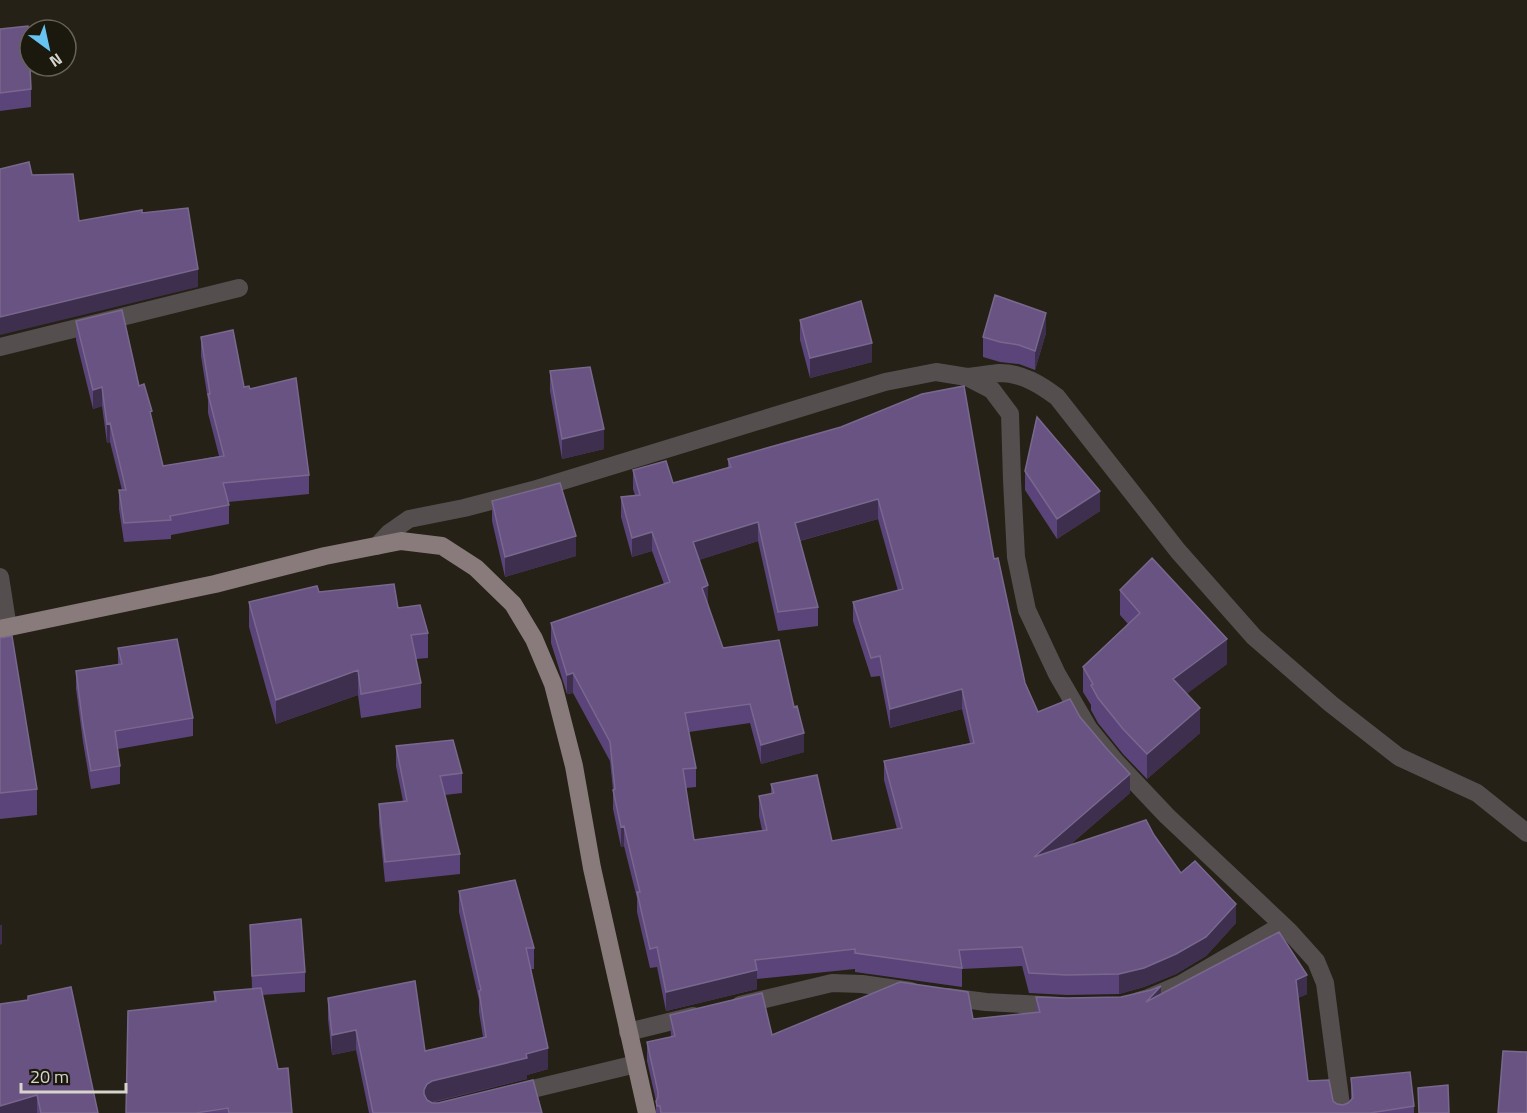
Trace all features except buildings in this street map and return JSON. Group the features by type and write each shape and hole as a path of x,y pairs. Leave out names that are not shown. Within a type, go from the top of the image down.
{"main road":[{"path":"4,629 215,584 325,556 402,541 442,546 476,568 513,604 534,639 554,684 574,766 592,868 646,1113"}],"street":[{"path":"0,347 240,288"},
{"path":"377,546 397,526 409,519 464,508 533,490 885,382 936,372 967,377 1002,373 1024,377 1044,387 1057,397 1178,551 1254,637 1331,704 1399,758 1477,793 1527,833"},
{"path":"967,377 992,390 1010,414 1016,557 1027,610 1057,674 1083,720 1115,761 1167,816 1316,960 1325,983 1342,1113"},
{"path":"0,577 4,629"},
{"path":"1121,1005 1148,998 1181,984 1282,925"},
{"path":"628,1032 832,983 862,984 986,1002 1080,1006"},
{"path":"490,1100 636,1064"}]}
